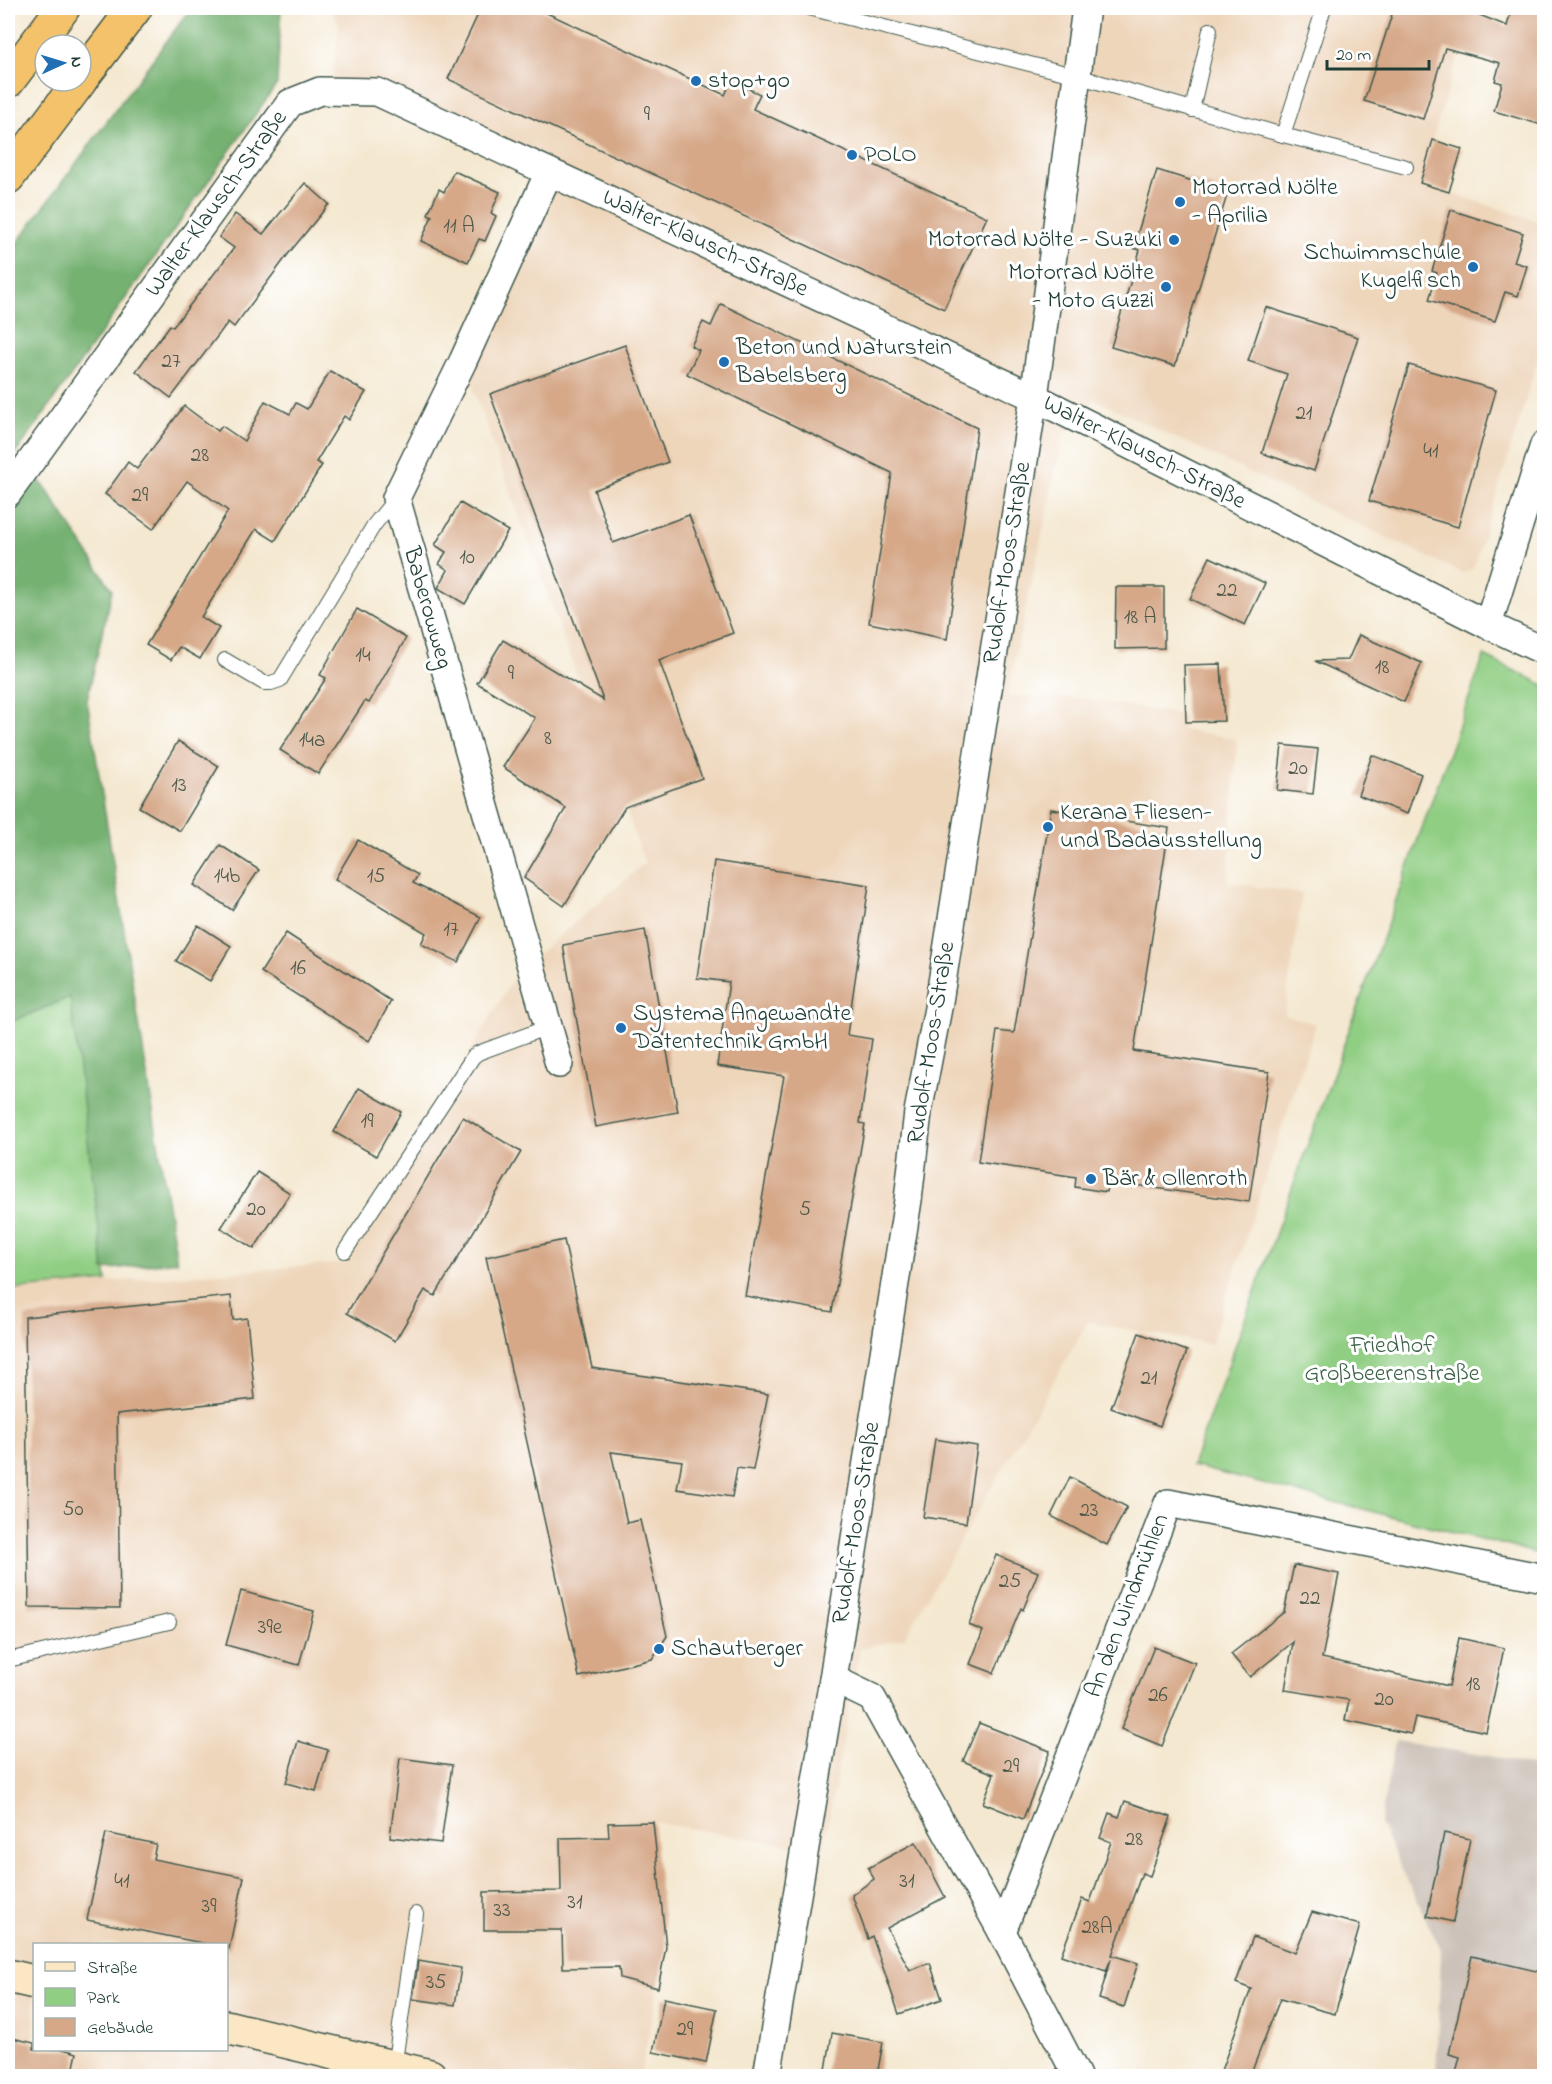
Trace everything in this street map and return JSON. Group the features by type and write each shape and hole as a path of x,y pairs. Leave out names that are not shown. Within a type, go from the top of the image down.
{"highway":[{"path":"16,69 45,8"},
{"path":"16,69 63,8"},
{"path":"93,63 135,8"},
{"path":"8,177 70,93"}],"street":[{"name":"Rudolf-Moos-Straße","path":"767,2076 834,1679 908,1200 918,1112 938,1008 1034,397 1086,8"},
{"name":"Walter-Klausch-Straße","path":"8,493 290,103 320,91 377,92 1034,397 1488,625 1545,651"},
{"path":"396,498 463,361 549,172"},
{"path":"1488,625 1545,445"},
{"name":"Baberowweg","path":"396,498 558,1064"},
{"name":"An den Windmühlen","path":"1002,1932 1168,1503 1545,1578"},
{"path":"834,1679 872,1698 1002,1932 1077,2076"},
{"path":"8,1976 33,1982"},
{"path":"228,2028 373,2068 430,2076"}],"lane":[{"path":"809,8 1077,76 1192,110 1406,167"},
{"path":"1283,135 1324,8"},
{"path":"1192,110 1210,30"},
{"path":"225,660 264,683 280,680 374,525 396,498"},
{"path":"345,1251 473,1056 548,1027"},
{"path":"8,1660 169,1622"},
{"path":"373,2068 416,1914"}],"shaded area":[{"path":"330,8 1473,8 1419,183 1544,223 1544,341 1475,563 1472,569 1462,573 1094,399 1063,437 1007,696 1083,698 1183,715 1183,730 1237,739 1228,882 1302,894 1284,1015 1316,1024 1211,1344 1088,1322 904,1638 860,1649 823,1851 653,1822 666,1947 640,2076 8,2076 8,1290 345,1263 517,972 645,863 463,361 549,172 377,92 317,98 333,74 339,24"},
{"path":"1395,1741 1488,1756 1544,1769 1544,2076 1436,2076 1441,1950 1380,1824"}],"green space":[{"path":"191,8 281,8 277,84 14,456 45,487 112,590 87,700 177,1261 104,1270 70,997 8,1023 8,255"},
{"name":"Friedhof Großbeerenstraße","path":"1484,656 1544,685 1544,1555 1192,1466"},
{"path":"70,997 107,1281 8,1290 8,1023"}],"building":[{"path":"481,8 536,8 725,95 731,81 760,94 753,109 987,217 944,309 448,79"},
{"path":"1394,8 1462,8 1507,26 1512,8 1545,8 1545,126 1494,111 1502,83 1495,81 1500,63 1445,48 1423,119 1364,101"},
{"path":"1433,140 1462,149 1449,192 1420,183"},
{"path":"1157,170 1228,192 1175,366 1111,347 1140,250 1133,248"},
{"path":"454,171 500,192 491,213 496,216 485,241 479,239 468,262 421,241 432,216 428,214 439,189 444,192"},
{"path":"305,183 329,204 234,327 228,322 171,398 136,371 170,325 173,327 234,248 219,237 235,214 263,234"},
{"name":"Schwimmschule Kugelfisch","path":"1451,210 1523,233 1514,262 1527,266 1518,296 1505,292 1495,321 1429,300 1437,273 1432,271"},
{"path":"721,304 977,428 947,639 869,623 892,473 687,374 699,350 691,346 703,322 711,326"},
{"path":"1266,307 1358,337 1314,471 1262,453 1287,374 1248,361"},
{"path":"625,345 668,462 594,490 613,543 689,515 733,633 659,660 702,778 625,807 564,906 524,878 566,808 503,767 535,718 477,683 503,640 603,700 490,394"},
{"path":"1409,365 1496,390 1458,527 1369,501"},
{"path":"330,371 366,392 349,420 344,416 316,462 322,465 275,541 256,529 201,617 219,628 200,659 179,647 171,660 146,645 228,511 187,481 153,529 105,494 128,462 137,469 184,406 218,431 222,426 244,441 265,401 290,414 296,403 307,409"},
{"path":"460,503 508,531 465,604 438,588 448,570 439,564 446,552 435,545"},
{"path":"1210,557 1265,583 1245,625 1190,599"},
{"path":"1116,587 1164,587 1164,648 1115,649"},
{"path":"357,609 406,638 369,703 365,701 318,774 280,750 326,678 320,675"},
{"path":"1359,635 1422,663 1404,702 1315,661 1348,660"},
{"path":"1221,664 1224,721 1186,722 1184,665"},
{"path":"178,741 219,766 180,831 139,807"},
{"path":"1282,745 1318,749 1313,794 1277,790"},
{"path":"1372,755 1421,774 1407,814 1358,795"},
{"path":"1051,809 1169,828 1134,1051 1269,1072 1249,1202 1108,1181 1106,1192 1075,1187 1076,1177 978,1162 997,1031 1014,1033"},
{"path":"358,840 418,875 413,883 481,917 458,962 421,944 426,933 335,879"},
{"path":"220,845 259,870 232,910 194,885"},
{"path":"714,861 869,885 847,1035 872,1039 860,1123 865,1124 832,1312 745,1296 784,1076 717,1066 729,982 697,978"},
{"path":"198,925 231,946 210,981 176,961"},
{"name":"Systema Angewandte Datentechnik GmbH","path":"645,930 678,1112 596,1127 563,945"},
{"path":"286,933 391,1001 369,1041 261,972"},
{"path":"359,1088 401,1112 376,1156 334,1132"},
{"path":"463,1117 521,1152 435,1296 425,1290 395,1341 347,1313"},
{"path":"257,1172 290,1193 254,1249 221,1228"},
{"path":"564,1240 592,1368 768,1394 753,1470 737,1468 732,1497 677,1489 682,1461 611,1452 627,1523 640,1520 667,1636 652,1659 579,1677 486,1257"},
{"path":"231,1296 233,1320 247,1318 255,1399 117,1414 120,1608 29,1607 25,1317"},
{"path":"1139,1333 1187,1351 1160,1426 1111,1408"},
{"path":"935,1439 977,1446 966,1523 923,1517"},
{"path":"1070,1477 1127,1507 1107,1545 1051,1516"},
{"path":"996,1555 1038,1572 994,1673 970,1664 983,1631 969,1625"},
{"path":"1294,1565 1339,1574 1322,1658 1449,1686 1459,1638 1504,1648 1486,1732 1415,1717 1411,1734 1345,1720 1349,1700 1285,1690 1293,1642 1250,1677 1231,1654 1284,1612"},
{"path":"241,1591 314,1611 299,1665 226,1645"},
{"path":"1154,1647 1195,1663 1162,1746 1121,1729"},
{"path":"979,1723 1050,1751 1023,1819 983,1803 994,1774 963,1761"},
{"path":"298,1741 328,1750 316,1791 286,1783"},
{"path":"400,1758 452,1765 441,1843 390,1837"},
{"path":"1125,1801 1171,1817 1150,1876 1142,1873 1112,1955 1138,1963 1124,2007 1099,1999 1111,1959 1106,1971 1061,1955 1082,1899 1090,1902 1111,1842 1100,1838 1109,1813 1119,1817"},
{"path":"653,1822 666,1947 658,1988 620,1978 619,1967 563,1968 562,1930 484,1930 484,1892 561,1891 560,1838 609,1837 608,1823"},
{"path":"106,1833 156,1844 153,1859 244,1877 229,1949 228,1943 202,1943 87,1920"},
{"path":"1444,1833 1470,1839 1453,1922 1427,1916"},
{"path":"916,1842 945,1897 887,1928 910,1970 930,1963 942,1999 899,2014 872,1936 868,1939 852,1895 874,1879 868,1868"},
{"path":"1312,1912 1360,1925 1335,2014 1280,1999 1250,2076 1219,2076 1251,1989 1236,1983 1253,1937 1295,1953"},
{"path":"1472,1956 1545,1973 1545,2076 1455,2076 1460,2057 1449,2054"},
{"path":"418,1961 461,1968 455,2005 413,1999"},
{"path":"664,1998 717,2009 706,2063 653,2052"},
{"path":"832,2033 883,2042 877,2076 825,2076"},
{"path":"8,2037 33,2043 33,2051 77,2053 72,2076 8,2076"}],"place":[{"name":"stop+go","path":"696,81"},
{"name":"POLO","path":"852,155"},
{"name":"Motorrad Nölte - Aprilia","path":"1180,202"},
{"name":"Motorrad Nölte - Suzuki","path":"1174,240"},
{"name":"Schwimmschule Kugelfisch","path":"1473,267"},
{"name":"Motorrad Nölte - Moto Guzzi","path":"1166,287"},
{"name":"Beton und Naturstein Babelsberg","path":"724,362"},
{"name":"Kerana Fliesen- und Badausstellung","path":"1048,827"},
{"name":"Systema Angewandte Datentechnik GmbH","path":"621,1028"},
{"name":"Bär & Ollenroth","path":"1091,1179"},
{"name":"Schautberger","path":"659,1649"}]}
